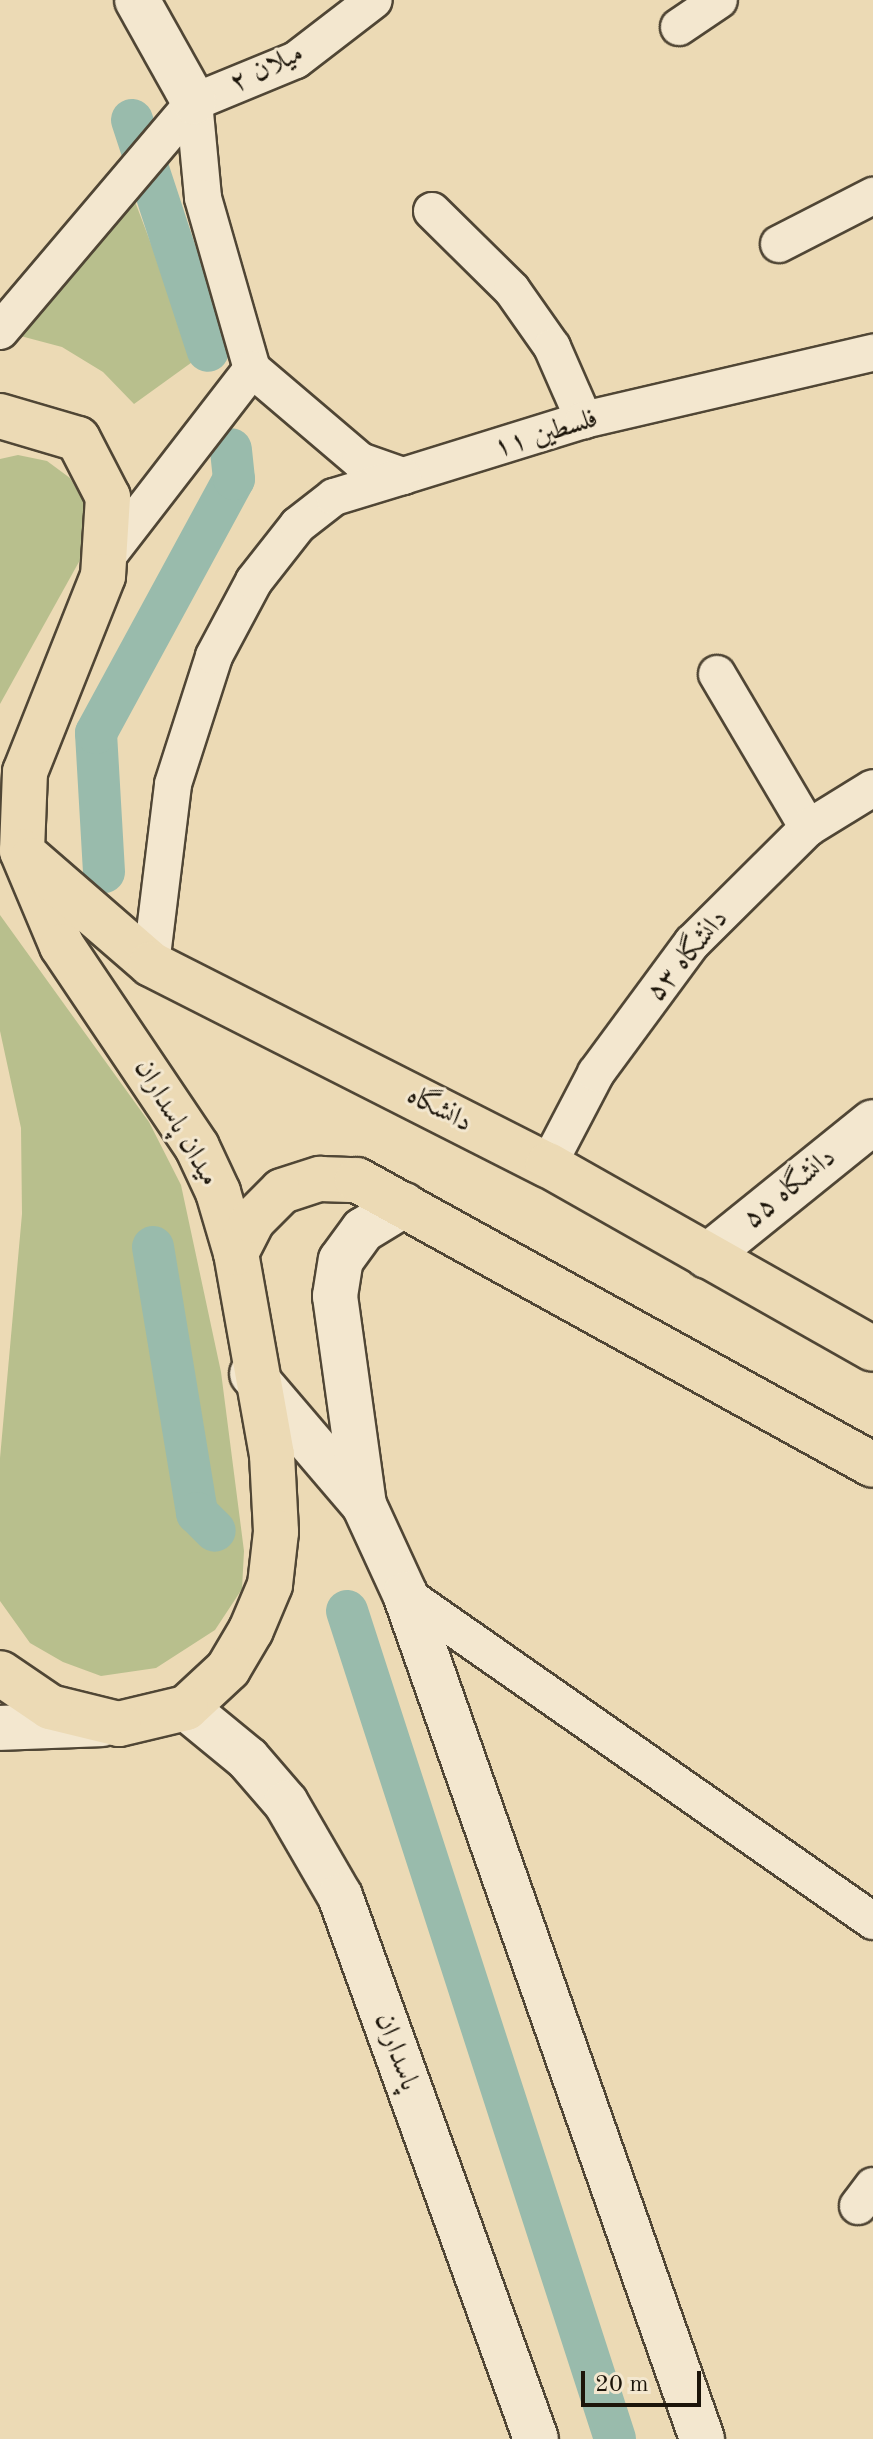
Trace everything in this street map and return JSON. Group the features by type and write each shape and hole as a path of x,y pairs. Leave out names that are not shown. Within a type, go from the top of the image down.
{"main road":[{"name":"میدان پاسداران","path":"0,416 78,439 108,497 109,554 25,772 22,851 62,946 197,1147 236,1253 252,1374 272,1455 270,1585 228,1669 186,1708 119,1724 50,1707 0,1673"},
{"name":"دانشگاه","path":"22,851 94,922 151,964 548,1165 873,1349"},
{"path":"236,1253 252,1221 282,1191 320,1179 357,1180 873,1465"}],"street":[{"path":"137,0 194,102 203,198 252,369 360,461 403,476"},
{"name":"میلان ۲","path":"194,102 296,60 374,0"},
{"path":"679,27 719,0"},
{"path":"0,331 194,102"},
{"path":"779,244 873,196"},
{"path":"432,211 512,290 552,347 584,420"},
{"name":"فلسطین ۱۱","path":"151,964 173,784 214,656 254,581 298,525 334,497 584,420 873,353"},
{"path":"109,554 252,369"},
{"path":"717,674 808,828"},
{"name":"دانشگاه ۵۳","path":"548,1165 596,1073 692,943 808,828 873,788"},
{"name":"دانشگاه ۵۵","path":"707,1256 873,1122"},
{"path":"364,1505 335,1296 341,1260 363,1230 404,1205"},
{"path":"252,1374 364,1505 405,1594 702,2439"},
{"path":"405,1594 873,1921"},
{"name":"پاسداران","path":"186,1708 248,1759 286,1803 340,1896 536,2439"},
{"path":"0,1728 119,1724"}],"green space":[{"path":"131,191 195,360 134,404 103,372 62,347 13,334"},
{"path":"18,455 47,461 70,478 85,504 87,528 85,551 0,704 0,459"},
{"path":"0,915 149,1122 181,1185 221,1372 244,1551 242,1589 215,1630 156,1668 101,1676 63,1662 30,1643 0,1601 0,1458 22,1214 21,1128 0,1031"}],"waterway":[{"path":"132,120 208,351"},
{"path":"104,872 96,733 234,479 231,449"},
{"path":"153,1247 197,1513 215,1531"},
{"path":"347,1611 615,2439"}]}
